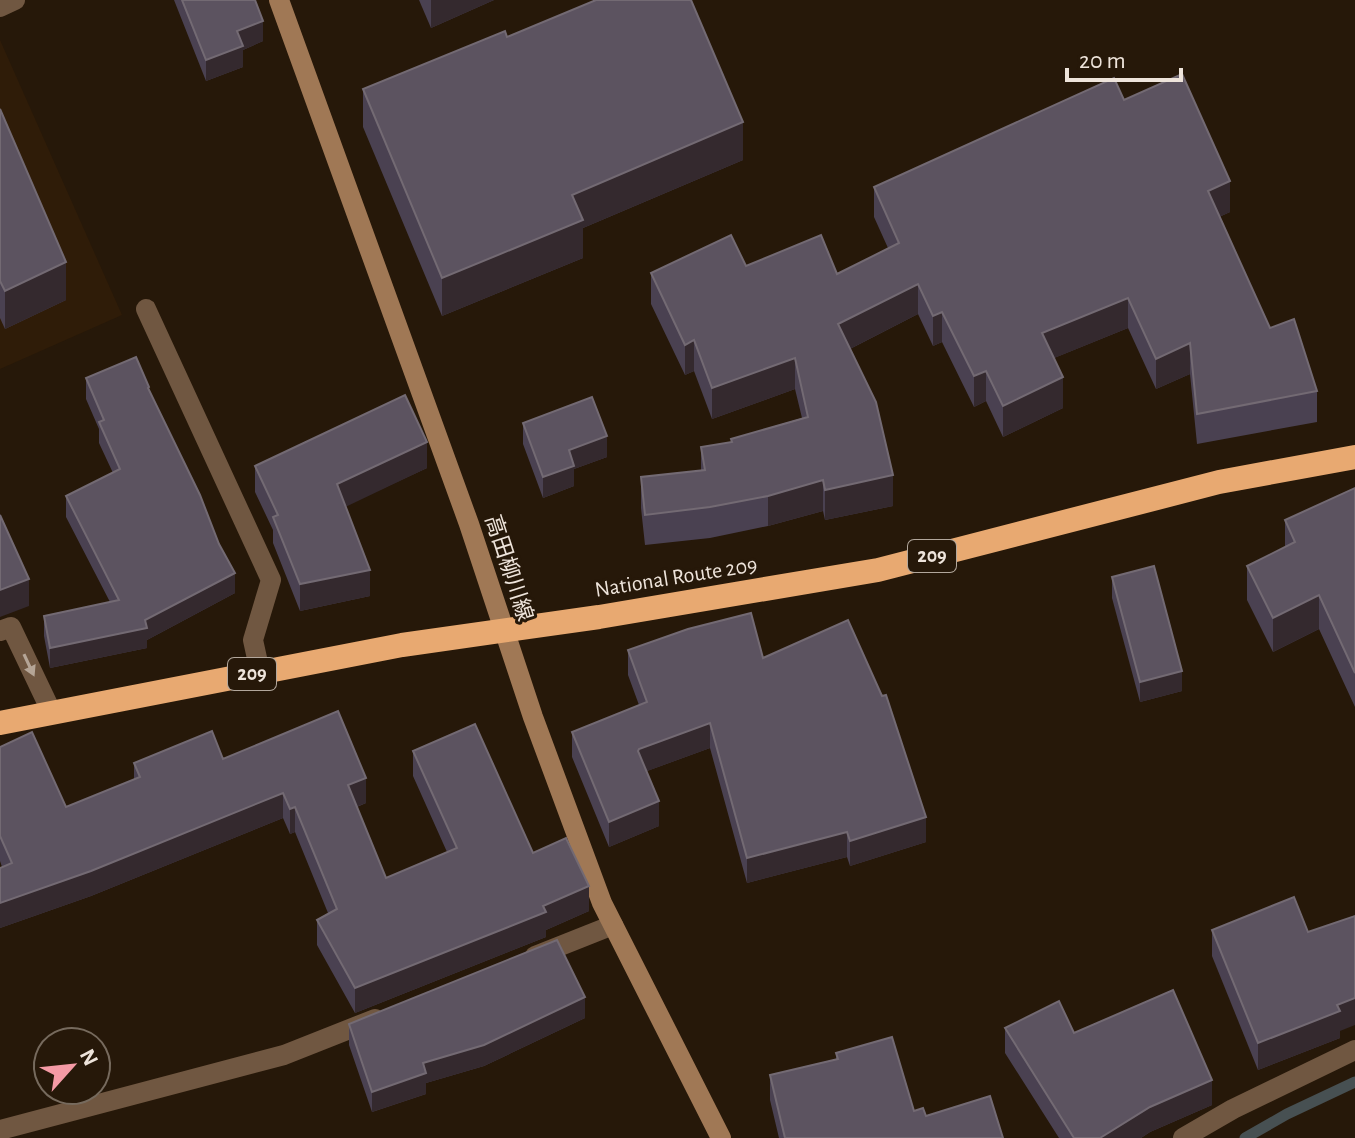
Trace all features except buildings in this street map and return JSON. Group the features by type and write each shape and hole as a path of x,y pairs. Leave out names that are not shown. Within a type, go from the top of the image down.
{"highway":[{"name":"National Route 209","path":"0,723 402,645 599,617 878,570 1219,482 1355,457"}],"main road":[{"name":"高田柳川線","path":"279,0 469,524 533,717 602,903 721,1138"}],"street":[{"path":"0,7 15,0"},
{"path":"146,309 271,580 253,640 260,672"},
{"path":"0,631 11,627 52,713"},
{"path":"513,964 613,925"},
{"path":"0,1130 284,1055 399,1009"},
{"path":"1183,1138 1233,1109 1355,1050"}],"shaded area":[{"path":"0,40 122,315 0,369"}],"waterway":[{"path":"1245,1138 1355,1082"}]}
